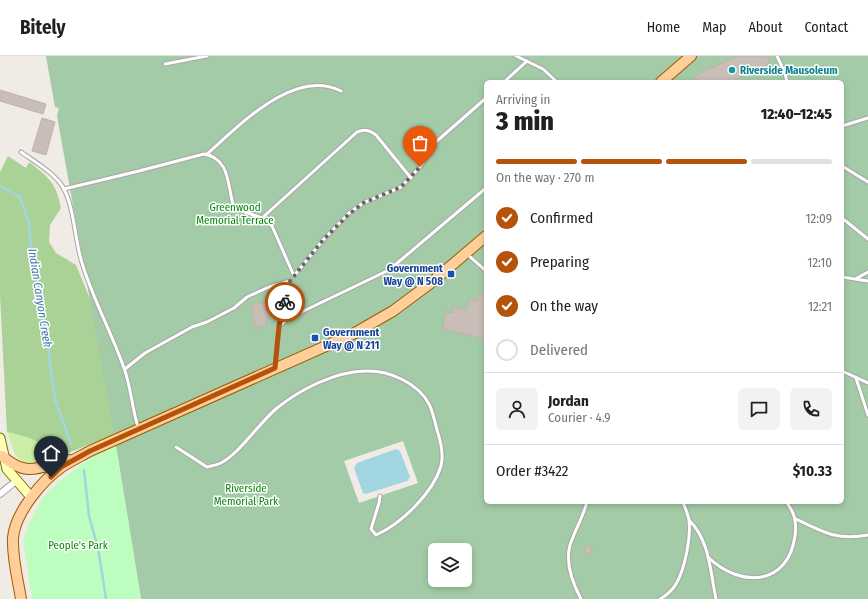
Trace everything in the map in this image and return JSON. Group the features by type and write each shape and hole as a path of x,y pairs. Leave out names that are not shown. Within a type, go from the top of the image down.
{"main road":[{"path":"663,80 691,56"},
{"path":"21,599 16,573 13,538 19,516 31,497 61,467 138,429 353,334 393,311 484,238"},
{"path":"2,456 20,468 30,469 41,468 75,459"}],"street":[{"path":"0,438 2,456 7,469 31,497"},
{"path":"0,494 16,481"}],"lane":[{"path":"165,64 207,56"},
{"path":"516,56 543,69 555,80"},
{"path":"777,56 787,80"},
{"path":"506,80 527,61"},
{"path":"64,188 207,154 275,97 313,86 324,86 341,91"},
{"path":"275,368 279,326 290,281 323,240 349,214 363,203 401,187 410,178 437,141 484,100"},
{"path":"844,125 868,118"},
{"path":"262,218 310,172 358,132 363,130 369,130 376,135 410,178"},
{"path":"21,152 55,178 64,188 69,200 82,266 125,369 138,429"},
{"path":"207,154 220,160 225,169 234,208 262,218 272,226 294,276"},
{"path":"844,167 868,182"},
{"path":"279,326 290,317 389,270 484,190"},
{"path":"844,219 868,239"},
{"path":"466,253 484,270"},
{"path":"856,279 868,272"},
{"path":"844,277 868,281"},
{"path":"125,369 145,352 192,327 207,322 234,308 247,297 268,287 290,281"},
{"path":"176,447 207,467 221,464 235,452 277,408 317,384 344,375 365,371 394,375 420,392 430,405 442,450 441,465 434,481 406,515 397,524 376,535 371,529 380,496"},
{"path":"844,372 868,383"},
{"path":"856,378 868,414"},
{"path":"581,599 575,587 568,555 586,504"},
{"path":"660,599 669,593 676,584 682,570 689,532 689,520 684,504"},
{"path":"787,504 796,519 818,530 840,537 868,535"},
{"path":"709,558 718,567 739,577 750,579 763,577 776,570 787,559 793,549 796,519"},
{"path":"689,520 697,529 709,558 716,599"}],"green space":[{"path":"46,56 868,56 868,599 141,599 115,440 57,116 59,108 55,107","holes":["403,441 418,483 359,503 344,461"]},
{"path":"8,156 26,168 29,162 51,181 57,192 61,208 50,225 49,242 56,253 76,265 123,379 132,427 56,458 45,447 34,440 7,432 0,295 0,172"},
{"path":"7,432 34,440 45,447 56,458 41,464 24,463 15,455"},
{"name":"People's Park","path":"115,440 141,599 32,599 23,540 31,519 44,496 66,476"}],"water":[{"path":"396,449 400,451 410,477 407,481 366,494 363,493 354,468 357,463"}],"building":[{"name":"Riverside Mausoleum","path":"737,56 767,56 770,63 734,80 697,80 694,76"},
{"path":"0,90 46,104 43,114 0,101"},
{"path":"42,118 55,122 46,155 32,151"},
{"path":"479,292 484,293 484,339 442,329 446,312 452,313 454,307 466,310 469,299 477,301"},
{"path":"267,302 270,318 266,319 267,325 255,328 251,305"},
{"path":"586,546 592,546 591,554 585,553"}],"waterway":[{"name":"Indian Canyon Creek","path":"0,186 20,197 29,223 32,259 41,294 55,400 71,444"},
{"name":"Indian Canyon Creek","path":"84,470 89,516 98,548 106,599"}],"way so far":[{"path":"285,302 290,281 323,240 349,214 363,203 401,187 420,167"}],"place":[{"name":"Riverside Mausoleum","path":"732,70"},
{"name":"Government Way @ N 508","path":"451,274"},
{"name":"Government Way @ N 211","path":"315,338"}],"route":[{"path":"51,477 61,467 90,451 275,368 279,326 285,302"}],"park label":[{"name":"Greenwood Memorial Terrace","path":"235,213"},
{"name":"Riverside Memorial Park","path":"246,494"}]}
